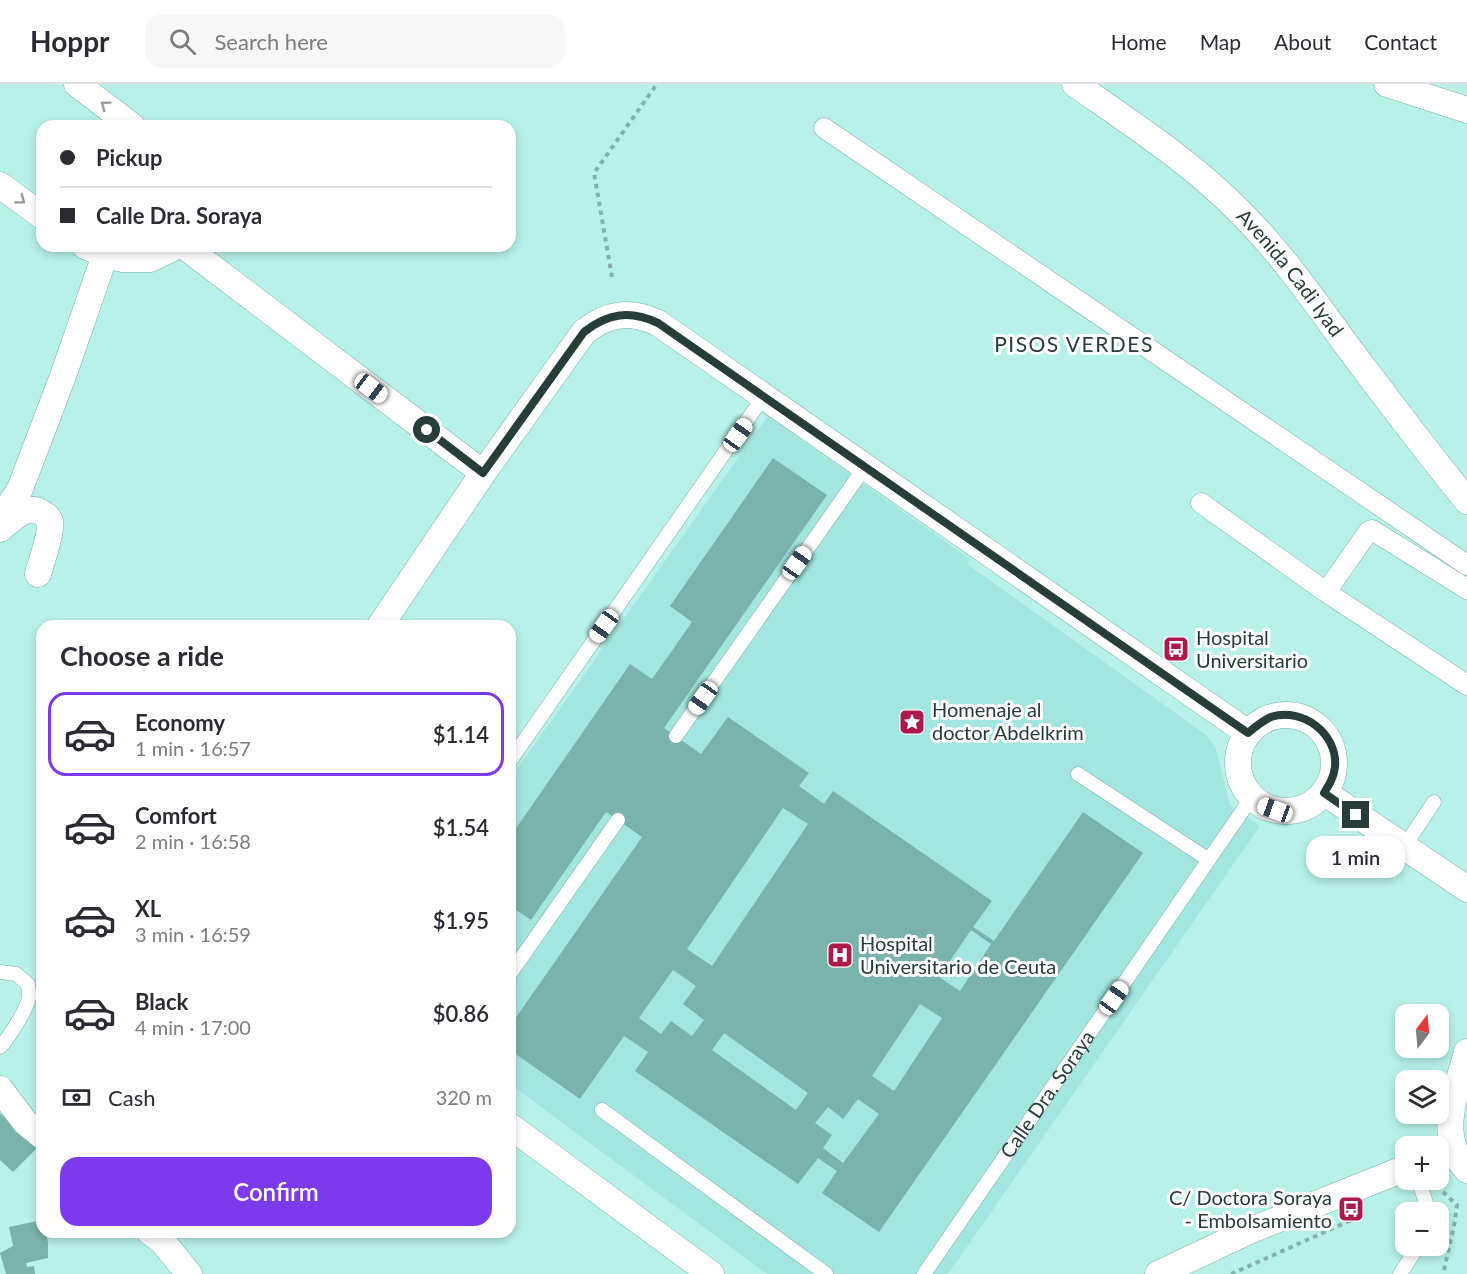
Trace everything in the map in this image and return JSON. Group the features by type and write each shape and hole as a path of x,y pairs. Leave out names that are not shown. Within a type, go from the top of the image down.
{"street":[{"path":"77,84 124,120"},
{"name":"Avenida Cadi Iyad","path":"1075,84 1179,157 1225,197 1262,235 1297,277 1420,444 1467,501"},
{"path":"1387,84 1467,110"},
{"path":"824,128 1467,566"},
{"path":"0,185 36,212"},
{"path":"0,520 20,489 63,376 94,252"},
{"path":"101,252 123,259 150,259 165,252"},
{"path":"192,252 483,473"},
{"path":"384,620 483,473 584,332 613,316 636,315 658,323 1248,733"},
{"path":"1201,503 1326,592 1467,685"},
{"path":"0,529 28,509 36,509 47,516 50,529 38,574"},
{"path":"1326,592 1368,532 1372,530 1467,590"},
{"path":"1288,715 1303,718 1317,725 1327,736 1333,750 1335,766 1332,780 1324,793 1314,803 1303,809 1289,812 1263,806 1243,786 1239,773 1238,759 1241,745 1248,733 1259,723 1273,717 1288,715"},
{"path":"1324,793 1467,889"},
{"path":"1453,1158 1449,1130 1451,1113 1467,1052"},
{"path":"0,1089 25,1122 36,1131"},
{"path":"516,1130 711,1274"},
{"path":"1158,1274 1250,1231 1395,1172"},
{"path":"158,1238 189,1274"}],"lane":[{"path":"516,751 764,396"},
{"path":"676,736 864,466"},
{"path":"1078,774 1209,860"},
{"name":"Calle Dra. Soraya","path":"924,1274 1252,797"},
{"path":"1404,847 1434,801"},
{"path":"516,965 618,820"},
{"path":"0,972 16,974 28,984 29,997 18,1021 0,1047"},
{"path":"602,1110 826,1274"},
{"path":"1400,1274 1412,1256"}],"path":[{"path":"612,277 594,173 657,84"},
{"path":"1439,1190 1444,1192 1457,1205 1443,1274"},
{"path":"1231,1274 1358,1217"}],"shaded area":[{"name":"Hospital Universitario de Ceuta","path":"768,416 970,559 967,564 1206,735 1216,749 1230,805 1260,826 948,1274 767,1274 516,1088 516,771"}],"building":[{"path":"773,458 827,495 664,728 701,754 728,717 809,773 799,786 824,804 833,791 992,901 973,927 994,941 1083,812 1143,853 879,1232 822,1193 837,1171 818,1158 798,1184 635,1071 648,1052 624,1036 580,1099 516,1054 516,1017 642,837 606,812 531,920 516,910 516,828 630,664 652,679 692,622 670,606","holes":["783,808 808,824 712,966 687,949","971,930 991,944 960,991 939,977","673,970 696,986 683,1004 704,1020 692,1036 671,1021 661,1034 639,1018","920,1004 942,1018 894,1091 872,1076","724,1033 808,1093 796,1110 712,1050","858,1099 879,1114 843,1163 823,1148 832,1135 815,1123 828,1107 843,1119"]},
{"path":"0,1113 36,1149 13,1172 0,1160"},
{"path":"36,1221 36,1238 47,1238 48,1258 26,1263 27,1267 34,1266 35,1274 6,1274 0,1253 13,1246 9,1227"}],"place":[{"name":"Hospital Universitario","path":"1176,649"},
{"name":"Homenaje al doctor Abdelkrim","path":"912,722"},
{"name":"Hospital Universitario de Ceuta","path":"840,955"},
{"name":"C/ Doctora Soraya - Embolsamiento","path":"1351,1209"}],"district":[{"name":"PISOS VERDES","path":"1074,345"}],"route":[{"path":"427,430 483,473 584,332 602,320 613,316 636,315 647,318 658,323 1248,733 1259,723 1273,717 1288,715 1303,718 1317,725 1327,736 1333,750 1335,766 1332,780 1324,793 1356,815"}]}
